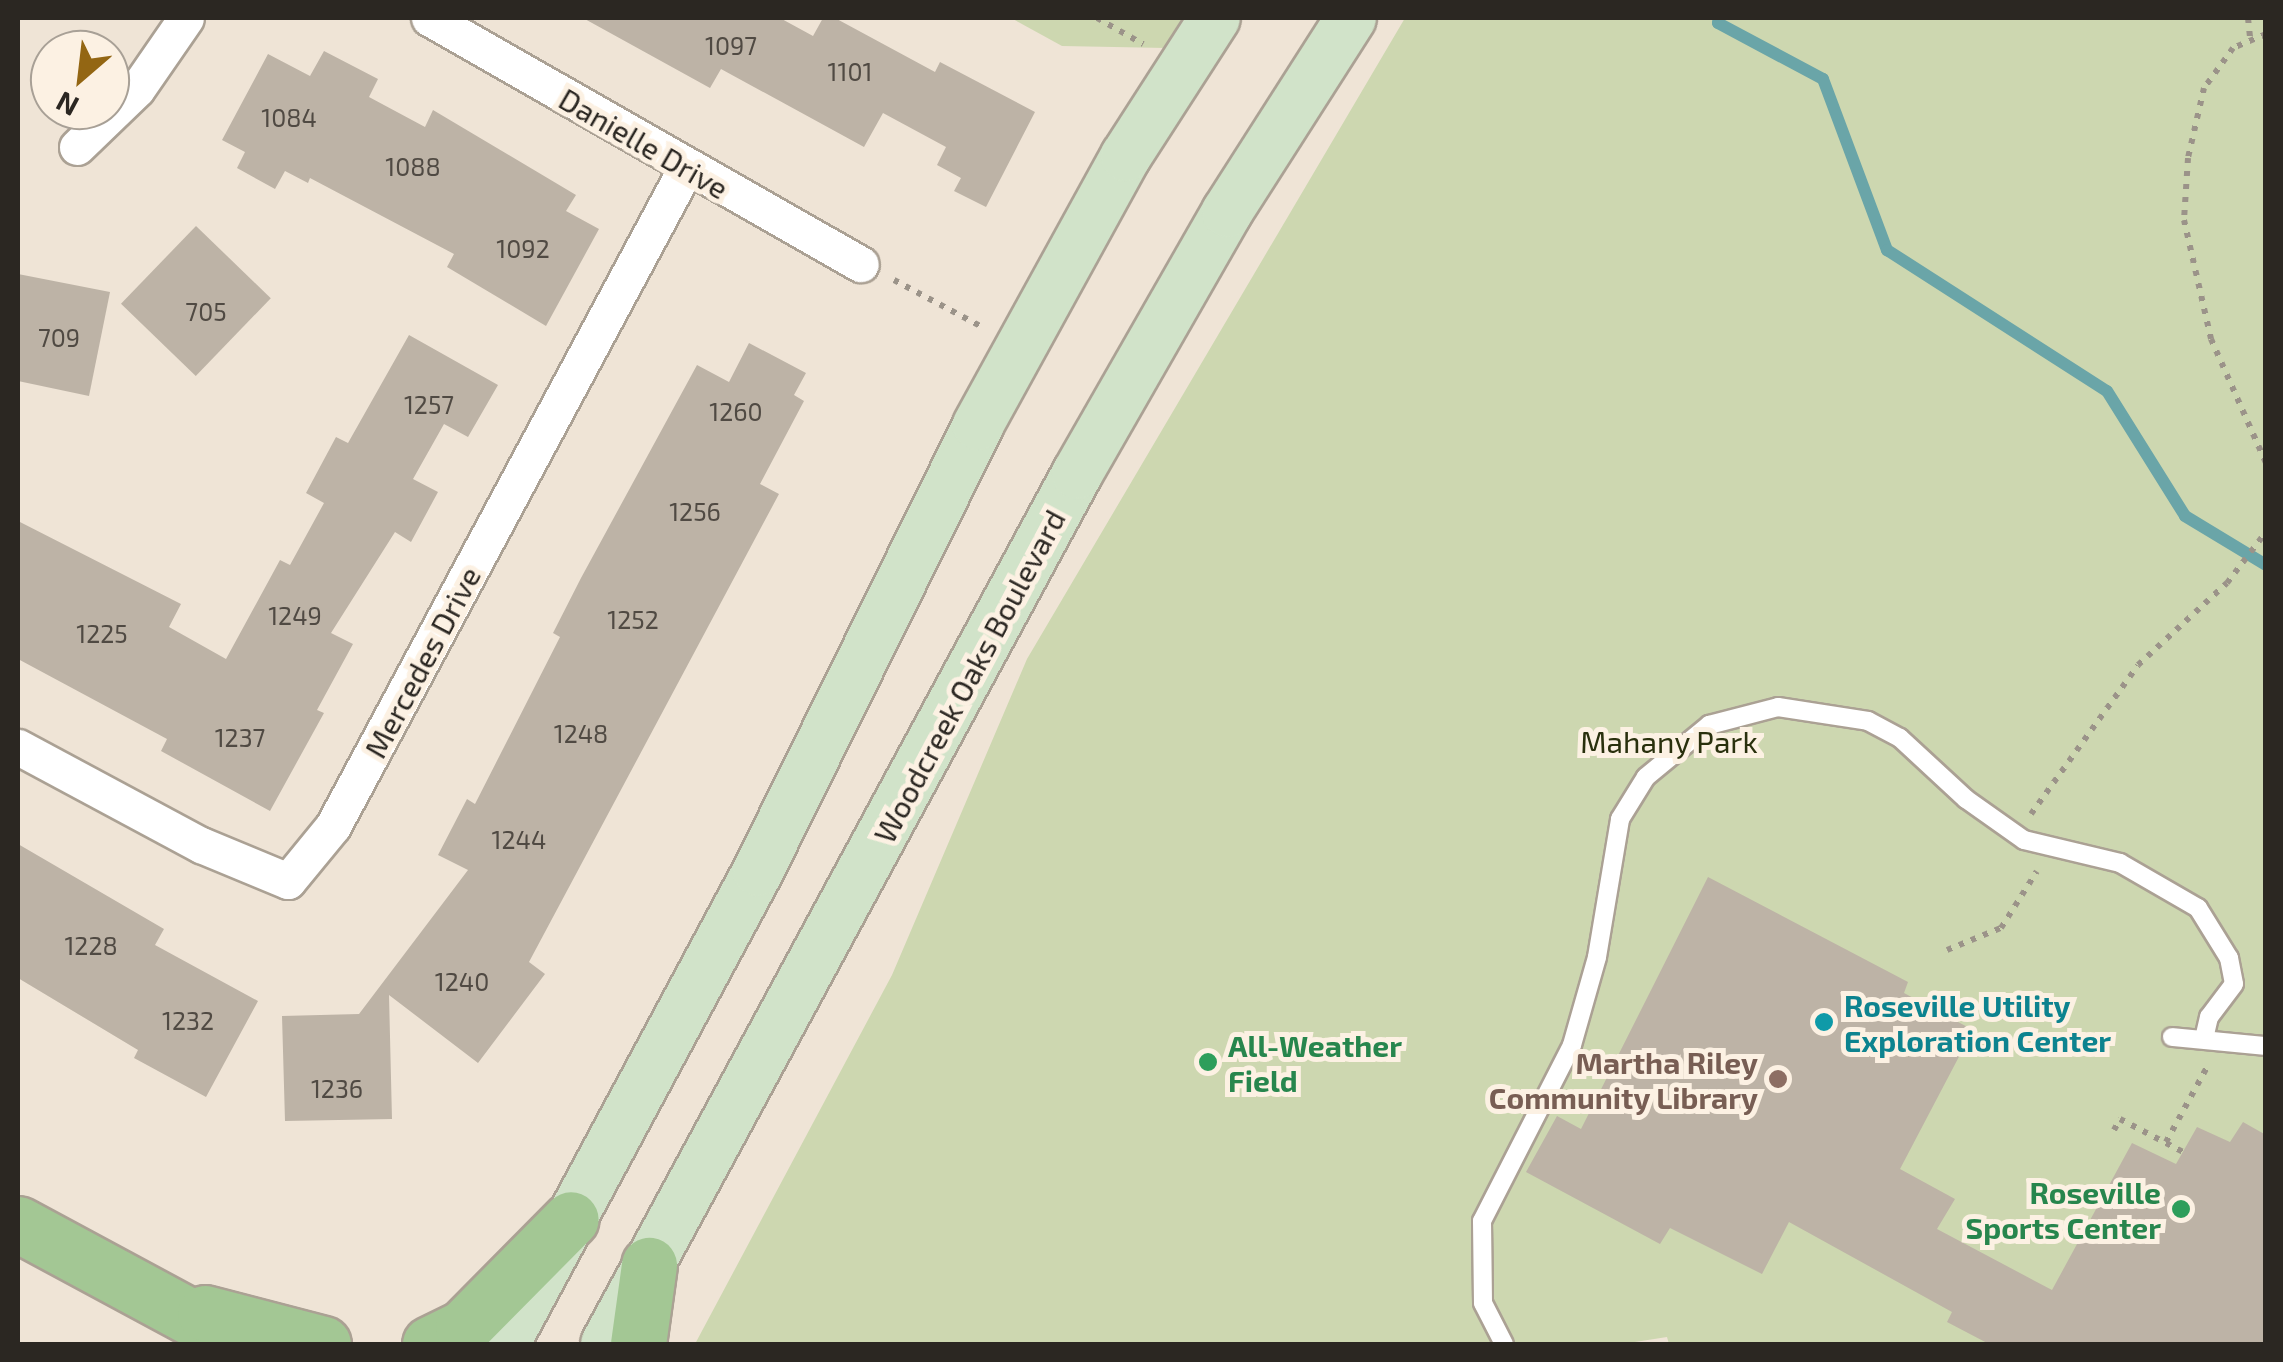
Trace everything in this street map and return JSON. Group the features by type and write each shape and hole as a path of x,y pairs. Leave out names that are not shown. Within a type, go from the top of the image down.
{"main road":[{"path":"504,1344 758,871 1021,348 1126,156 1216,18"},
{"name":"Woodcreek Oaks Boulevard","path":"606,1344 1078,474 1227,212 1350,18"},
{"path":"430,1344 478,1314 572,1219"},
{"path":"18,1224 241,1344"},
{"path":"638,1344 650,1265"},
{"path":"161,1302 322,1344"}],"street":[{"path":"78,147 136,89 186,18"},
{"name":"Danielle Drive","path":"428,18 861,264"},
{"name":"Mercedes Drive","path":"18,747 201,845 288,881 333,826 686,168"}],"lane":[{"path":"1504,1344 1483,1303 1482,1221 1577,1032 1601,940 1620,819 1665,758 1710,726 1757,708 1840,713 1900,738 2011,832 2060,852 2120,863 2198,908 2229,958 2234,984 2209,1017 2213,1039"},
{"path":"2172,1037 2266,1046"}],"path":[{"path":"2248,18 2250,38"},
{"path":"2266,34 2233,48 2204,88 2188,158 2184,220 2211,339 2266,463"},
{"path":"861,264 1021,348"},
{"path":"2011,832 2138,664 2227,584 2266,532"},
{"path":"1947,950 2002,928 2043,860 2060,852"},
{"path":"2166,1142 2213,1039"},
{"path":"2114,1130 2120,1120 2183,1152"}],"green space":[{"path":"1011,18 1185,18 1166,48 1062,46"},
{"name":"Mahany Park","path":"1405,18 2265,18 2265,1344 1669,1344 1667,1337 1622,1344 695,1344 892,975 1027,659"}],"building":[{"path":"583,18 780,18 813,36 823,18 835,18 935,72 940,62 1035,112 986,207 954,191 961,178 937,165 946,147 883,113 864,147 721,69 710,88"},
{"path":"324,51 378,79 369,97 425,127 433,110 576,195 566,211 599,229 546,326 447,267 454,254 310,178 308,183 285,171 275,189 237,168 245,152 222,140 268,54 310,76"},
{"path":"196,226 271,298 196,376 121,304"},
{"path":"18,274 110,292 89,396 18,381"},
{"path":"409,335 498,385 468,437 444,424 413,479 438,492 411,542 395,532 331,633 353,644 317,710 324,713 270,811 161,751 167,739 18,659 18,521 181,604 169,627 226,659 280,560 290,565 324,503 306,493 336,437 348,443"},
{"path":"749,343 806,373 794,395 804,401 760,484 779,494 529,962 545,974 478,1063 389,995 392,1119 285,1121 282,1016 359,1014 468,870 438,855 467,799 475,804 560,637 553,633 581,578 697,365 729,382"},
{"path":"18,844 164,929 155,945 258,1001 206,1097 134,1058 138,1050 18,978"},
{"name":"Martha Riley Community Library","path":"1708,877 1908,982 1904,993 1973,1030 1900,1169 1955,1199 1937,1229 2052,1290 2132,1143 2176,1164 2197,1127 2230,1142 2243,1122 2266,1135 2266,1344 1989,1344 1947,1322 1952,1312 1789,1222 1762,1274 1670,1228 1660,1244 1526,1172 1557,1116 1581,1129"}],"waterway":[{"path":"1719,18 1718,23 1823,79 1887,250 2107,391 2185,516 2266,565"}],"place":[{"name":"Roseville Utility Exploration Center","path":"1824,1022"},
{"name":"All-Weather Field","path":"1208,1062"},
{"name":"Martha Riley Community Library","path":"1778,1079"},
{"name":"Roseville Sports Center","path":"2181,1209"}]}
